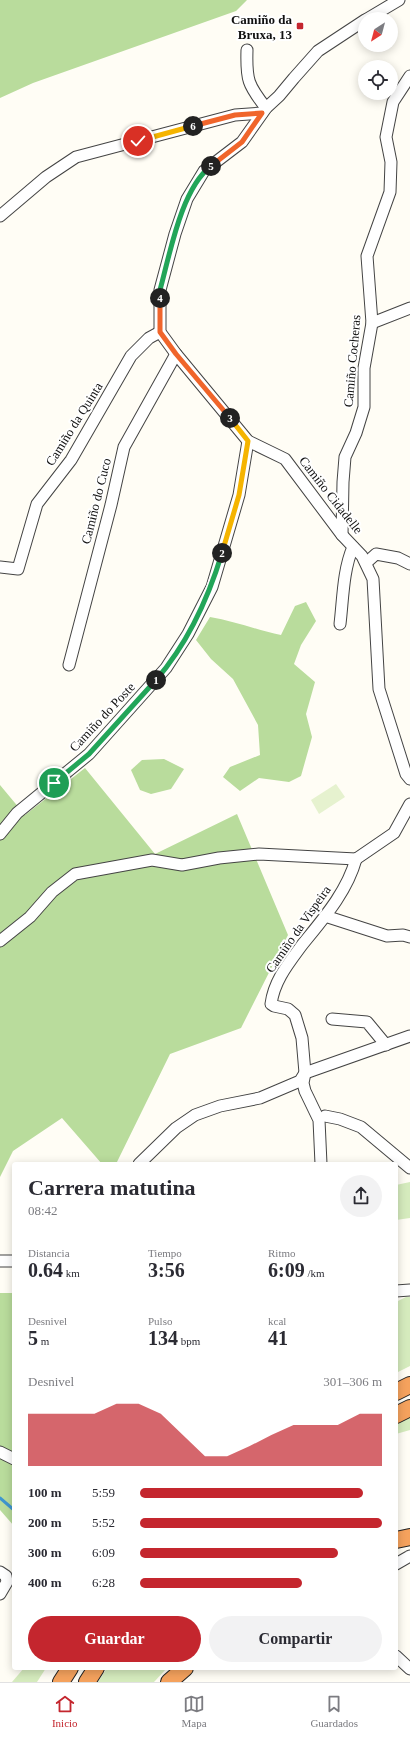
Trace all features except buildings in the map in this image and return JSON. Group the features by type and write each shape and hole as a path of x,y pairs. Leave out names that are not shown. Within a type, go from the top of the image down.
{"highway":[{"path":"398,1391 410,1385"},
{"path":"398,1414 410,1408"},
{"path":"398,1540 410,1537"},
{"path":"61,1682 69,1670"},
{"path":"87,1682 95,1670"},
{"path":"169,1682 182,1670"}],"street":[{"path":"379,12 399,0"},
{"path":"160,332 160,290 175,234 187,199 204,171 242,142 264,111 318,51 358,25"},
{"path":"247,50 246,72 251,88 264,111"},
{"name":"Camiño Cocheras","path":"342,535 344,515 343,482 345,457 356,433 364,407 364,368 372,323 366,256 390,192 391,162 386,137 393,102 410,76"},
{"path":"0,216 46,177 76,157 235,115 264,111"},
{"path":"372,323 410,308"},
{"name":"Camiño Cidadelle","path":"160,332 176,354 248,441 284,459 342,535 354,547 366,563 373,579 379,689 406,774 410,779"},
{"name":"Camiño da Quinta","path":"0,566 18,569 37,504 71,460 131,356 149,338 160,332"},
{"name":"Camiño do Cuco","path":"69,665 111,505 124,447 176,354"},
{"name":"Camiño do Poste","path":"0,834 17,814 89,754 166,668 188,634 212,587 239,495 248,441"},
{"path":"340,624 349,557 354,547"},
{"path":"366,563 376,554 398,558 410,564"},
{"path":"0,941 30,917 52,892 75,874 152,860 182,864 259,854 356,859 394,833 410,804"},
{"name":"Camiño da Vispeira","path":"321,1162 319,1120 305,1091 303,1082 305,1073 302,1038 295,1015 288,1009 271,1004 273,991 281,974 325,916 352,873 356,859"},
{"path":"325,916 387,936 403,935 410,937"},
{"path":"332,1019 367,1022 386,1045"},
{"path":"141,1162 176,1128 194,1115 220,1106 260,1098 300,1081 305,1073 410,1036"},
{"path":"325,1116 340,1119 361,1127 410,1168"},
{"path":"0,1261 12,1261"},
{"path":"398,1291 410,1290"},
{"path":"0,1452 12,1458"},
{"path":"398,1563 410,1556"},
{"path":"0,1572 6,1576 7,1582 0,1594"},
{"path":"398,1658 410,1669"}],"green space":[{"path":"0,0 247,0 236,11 33,83 0,98"},
{"path":"306,602 316,621 301,645 294,664 315,682 306,714 312,737 301,776 289,782 259,778 240,791 223,777 230,767 260,755 258,725 233,679 211,659 196,640 210,617 281,635 295,606"},
{"path":"164,759 184,769 171,789 151,794 140,790 131,770 142,760"},
{"path":"85,768 155,854 237,814 288,935 241,1028 170,1054 117,1162 100,1162 62,1118 13,1151 0,1177 0,785 25,815"},
{"path":"336,784 345,797 319,814 311,800"},
{"path":"410,1182 410,1218 398,1220 398,1185"},
{"path":"0,1293 12,1293 12,1524 0,1510"},
{"path":"406,1297 410,1297 410,1366 398,1372 398,1301"},
{"path":"410,1416 410,1430 398,1433 398,1423"},
{"path":"22,1670 45,1670 37,1682 12,1682"},
{"path":"106,1670 165,1670 154,1682 98,1682"}],"waterway":[{"path":"0,1498 12,1508"}],"place":[{"name":"Camiño da Bruxa, 13","path":"300,26"}],"route":[{"path":"54,783 89,754 166,668 188,634 212,587 239,495 248,441 176,354 160,332 160,290 175,234 187,199 204,171 242,142 262,113 235,115 138,141"}]}
